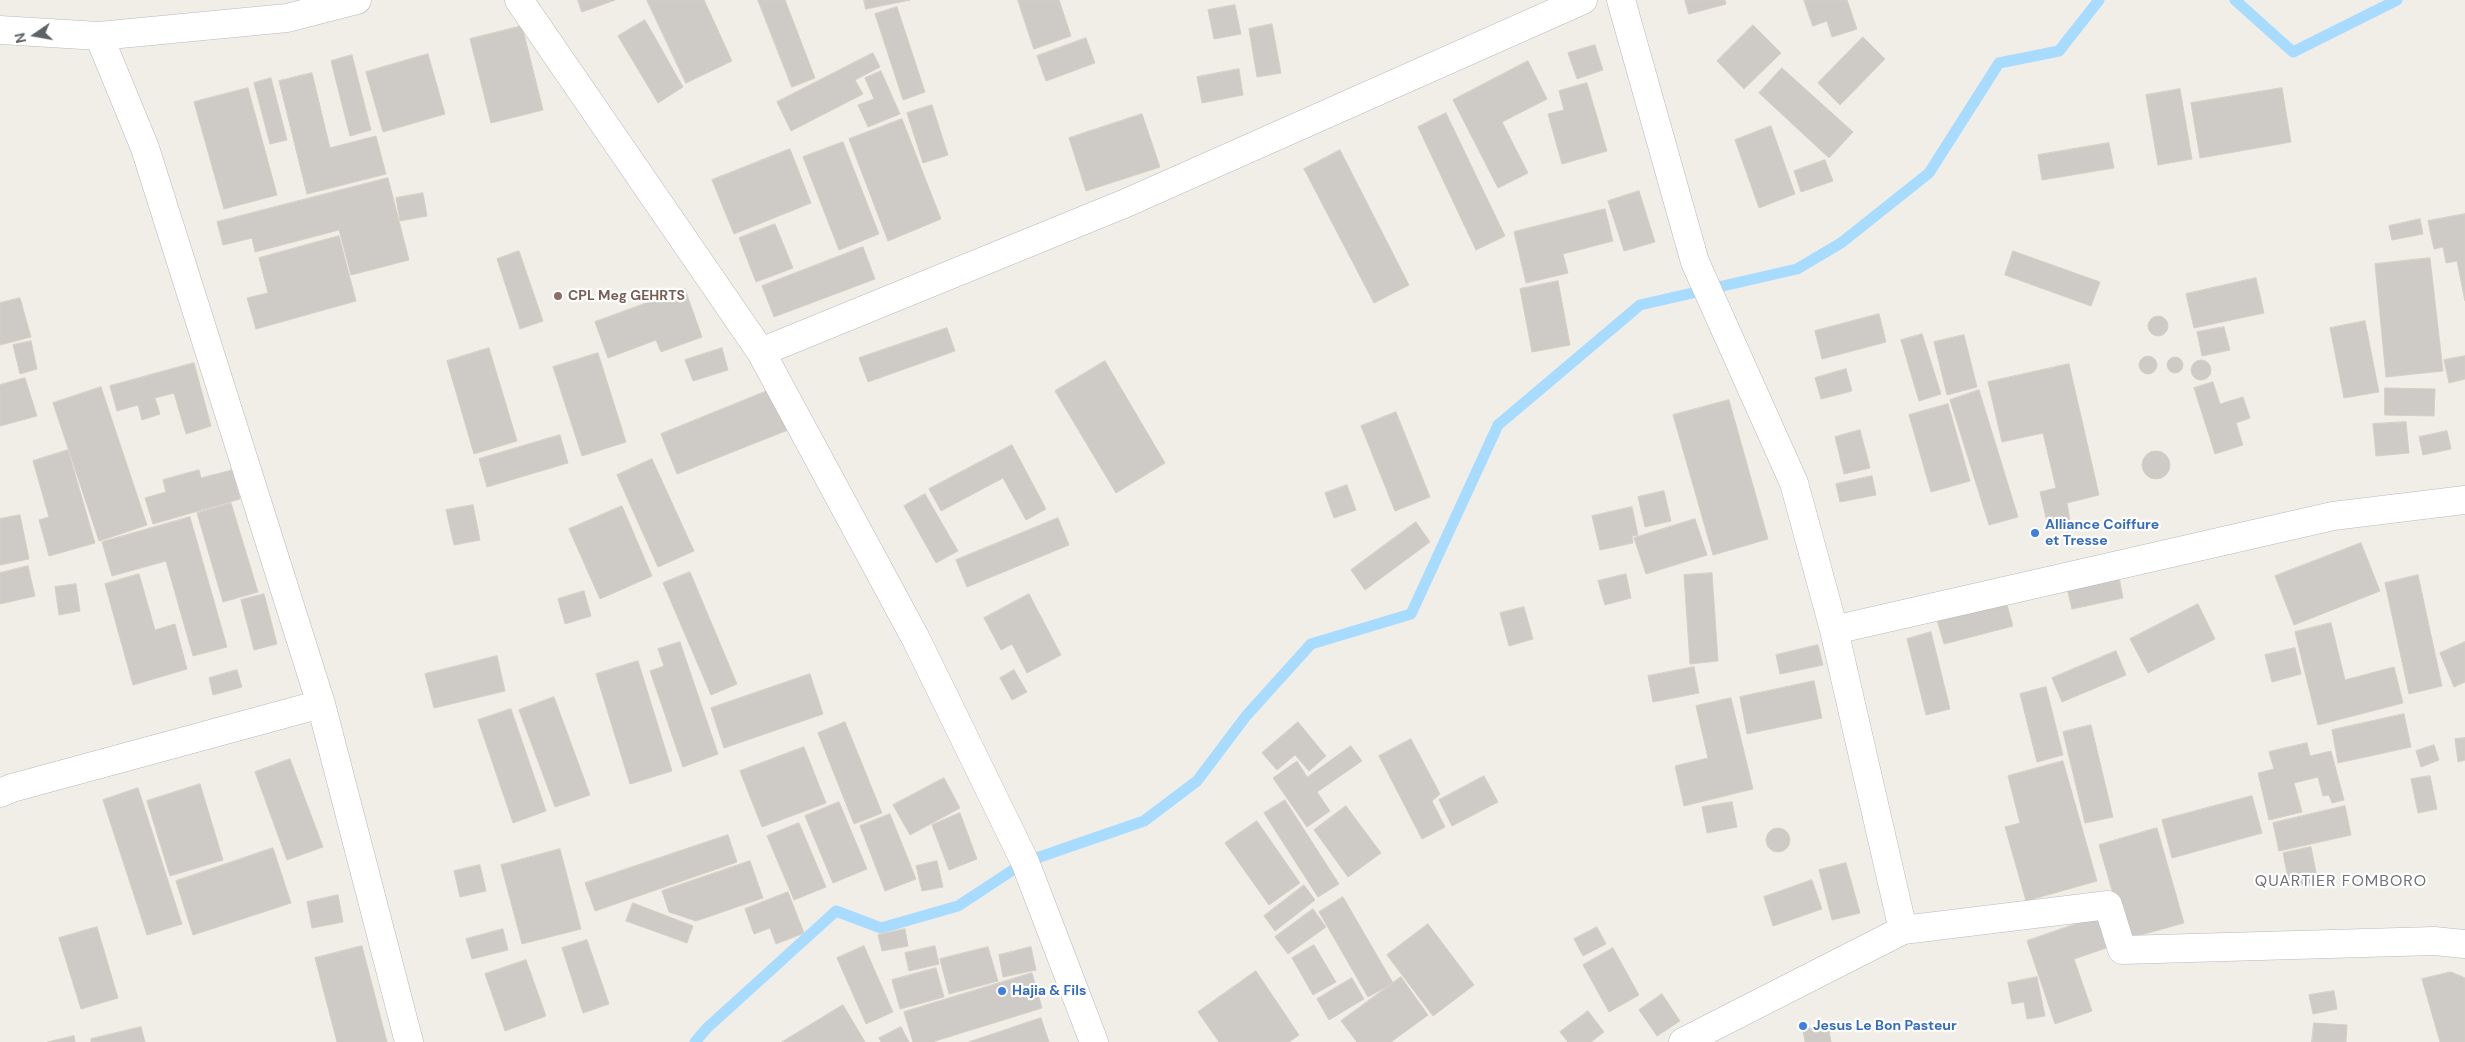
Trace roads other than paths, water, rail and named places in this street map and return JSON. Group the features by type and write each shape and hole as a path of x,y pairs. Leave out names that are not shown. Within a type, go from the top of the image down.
{"street":[{"path":"0,30 99,36 287,18 357,0"},
{"path":"519,0 761,352 916,639 1025,862 1094,1042"},
{"path":"761,352 1126,202 1583,0"},
{"path":"1621,0 1696,262 1794,482 1834,630 1903,930"},
{"path":"99,36 145,148 321,704 409,1042"},
{"path":"1834,630 2333,516 2465,500"},
{"path":"0,793 12,788 321,704"},
{"path":"1683,1042 1903,930 2108,905 2122,950 2434,941 2465,946"}],"waterway":[{"path":"695,1042 707,1028 836,911 881,928 958,906 1025,862 1144,821 1197,781 1246,716 1311,644 1411,614 1498,425 1640,305 1797,269 1841,243 1929,173 1999,63 2059,51 2099,0"},
{"path":"2235,0 2293,52 2397,0"}],"place":[{"name":"CPL Meg GEHRTS","path":"558,296"},
{"name":"Alliance Coiffure et Tresse","path":"2035,533"},
{"name":"Hajia & Fils","path":"1002,991"},
{"name":"Jesus Le Bon Pasteur","path":"1803,1026"}],"district":[{"name":"QUARTIER FOMBORO","path":"2341,882"}]}
